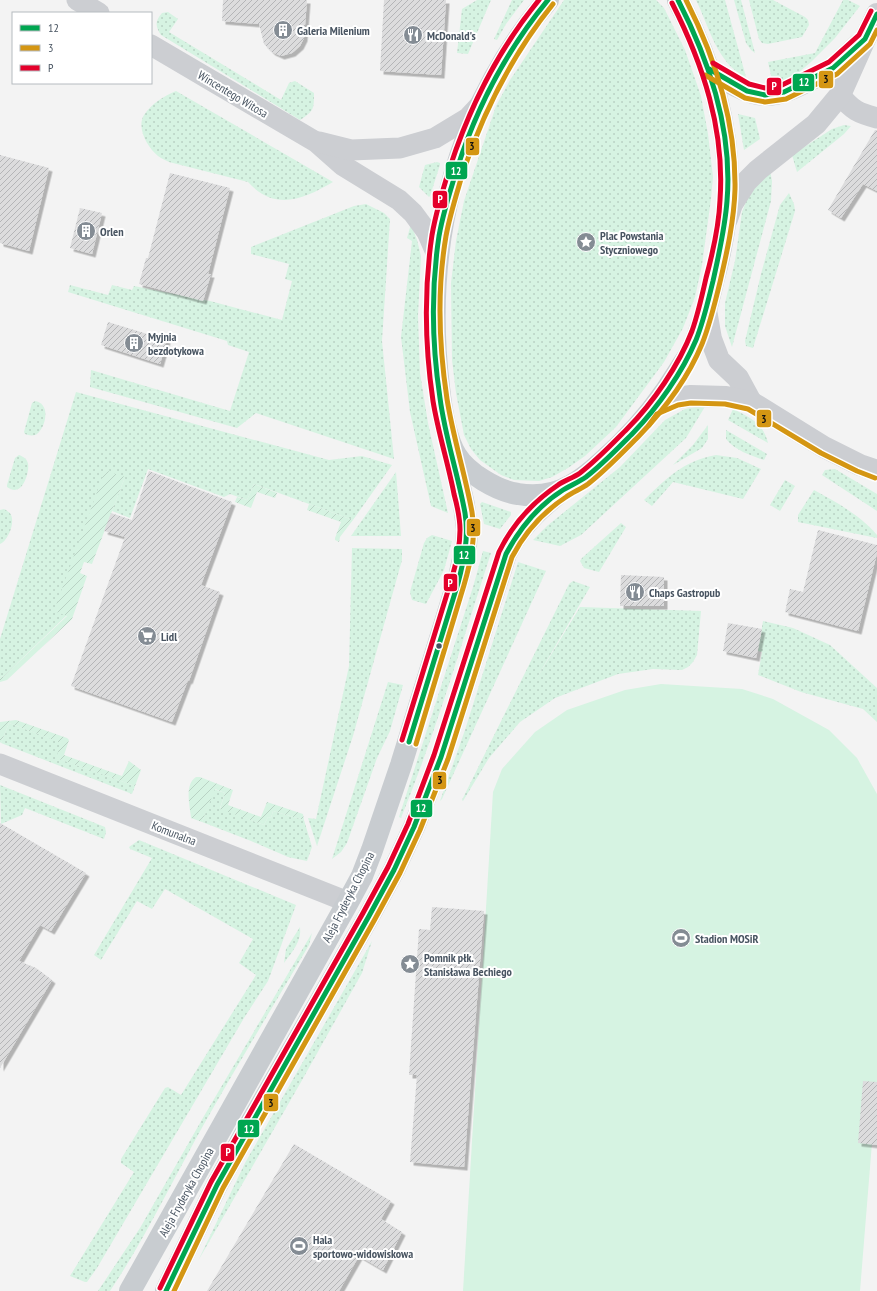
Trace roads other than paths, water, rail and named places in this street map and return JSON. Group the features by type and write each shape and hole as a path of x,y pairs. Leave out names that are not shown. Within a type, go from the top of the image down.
{"main road":[{"path":"548,0 513,48 500,70 482,102 464,146 449,193 442,225 437,255 435,301 436,364 440,401 450,445 466,468 486,481 503,490 519,494 541,496 561,491 580,481 637,428 668,388 692,348 706,310 724,230 728,187 726,157 719,108 709,69 693,28 678,0"},
{"name":"Aleja Fryderyka Chopina","path":"130,1291 348,902 362,876 372,850 401,765 459,577 466,546 467,529 458,477 450,445"},
{"name":"Aleja Fryderyka Chopina","path":"166,1291 217,1185 394,870 441,757 506,554 513,539 537,511 561,491"}],"street":[{"path":"77,0 97,12"},
{"path":"724,230 732,204 746,182 758,170 816,124 840,95 864,39 877,14"},
{"path":"709,69 747,91 765,95 784,92 833,68 864,39"},
{"name":"Wincentego Witosa","path":"152,46 316,142 342,165 399,200 413,213 427,232 437,255"},
{"path":"840,95 855,111 877,118"},
{"name":"Wincentego Witosa","path":"316,142 351,150 400,148 435,138 460,124 468,118 482,102"},
{"path":"706,310 712,339 719,360 738,378 751,402"},
{"path":"653,408 676,398 691,396 726,397 751,402 824,447 877,472"},
{"name":"Komunalna","path":"0,764 348,902"}],"place":[{"name":"Galeria Milenium","path":"283,30"},
{"name":"McDonald's","path":"413,35"},
{"name":"Orlen","path":"86,231"},
{"name":"Plac Powstania Styczniowego","path":"586,242"},
{"name":"Myjnia bezdotykowa","path":"134,343"},
{"name":"Chaps Gastropub","path":"635,592"},
{"name":"Lidl","path":"147,636"},
{"name":"Stadion MOSiR","path":"681,938"},
{"name":"Pomnik płk. Stanisława Bechiego","path":"410,964"},
{"name":"Hala sportowo-widowiskowa","path":"299,1246"}]}
